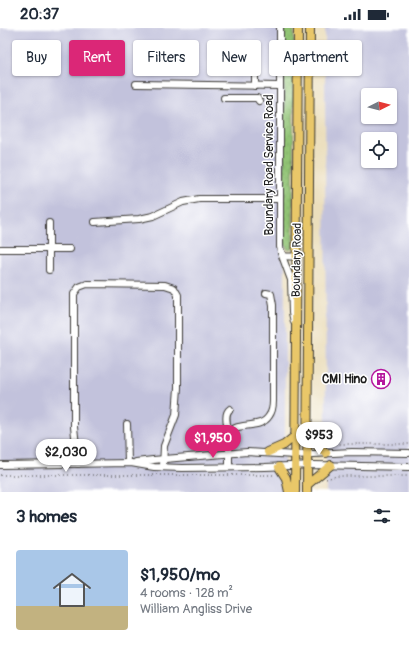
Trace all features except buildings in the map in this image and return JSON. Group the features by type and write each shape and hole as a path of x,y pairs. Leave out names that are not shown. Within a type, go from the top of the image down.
{"main road":[{"name":"Boundary Road","path":"295,492 298,28"},
{"name":"Boundary Road","path":"307,489 306,454 310,28"},
{"path":"296,256 309,254"},
{"path":"307,430 319,447 326,453"},
{"path":"268,452 284,445 295,436"},
{"path":"307,489 331,465"},
{"path":"279,467 286,478 290,492"}],"street":[{"name":"Boundary Road Service Road","path":"280,28 281,253 291,280 292,313 295,330"},
{"path":"255,76 255,86"},
{"path":"136,84 280,86"},
{"path":"224,98 257,98 259,101"},
{"path":"95,222 139,219 153,216 183,202 199,199 280,199"},
{"path":"49,223 49,270"},
{"path":"0,249 70,249"},
{"path":"281,253 288,257 296,256"},
{"path":"78,464 74,427 74,294 79,287 87,284 165,285 170,286 176,291 178,316 178,388 176,415 164,446 163,467"},
{"path":"229,435 233,428 258,424 265,421 270,416 272,410 273,305 271,294 266,293"},
{"path":"229,468 229,435 226,415 227,411 230,409"},
{"path":"126,424 129,463"},
{"path":"0,465 129,463 229,453 268,452 295,455 326,453 409,453"},
{"path":"129,463 163,467 229,468 279,467 296,465 409,467"}],"path":[{"path":"322,441 337,444 409,444"},
{"path":"0,475 280,476"},
{"path":"325,480 337,476 409,476"}],"shaded area":[{"path":"0,28 285,28 285,40 269,40 269,76 285,76 285,492 0,492"},
{"path":"325,28 409,28 409,492 326,492 325,76 362,76 362,40 325,40"}],"green space":[{"path":"284,28 294,28 294,40 284,40"},
{"path":"284,76 294,76 293,248 288,250 284,242"}],"place":[{"name":"CMI Hino","path":"381,379"}]}
